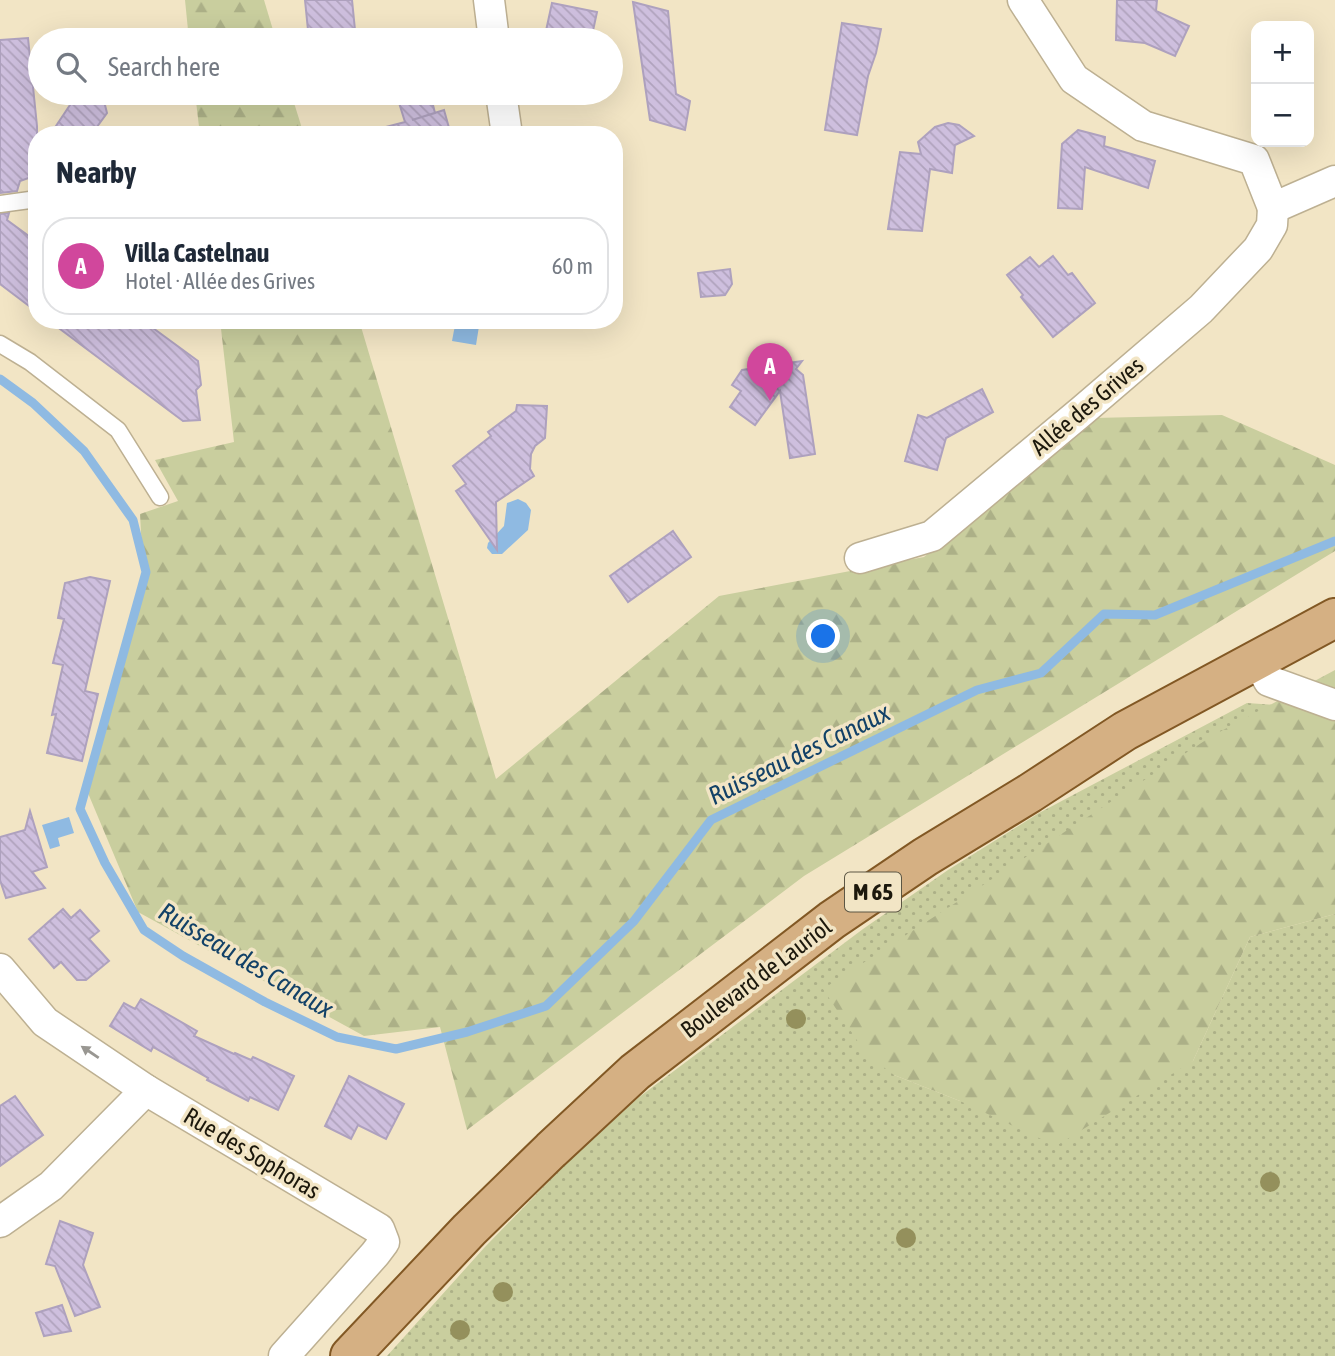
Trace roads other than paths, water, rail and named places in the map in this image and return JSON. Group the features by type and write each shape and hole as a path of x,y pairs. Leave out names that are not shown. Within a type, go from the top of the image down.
{"main road":[{"name":"Boulevard de Lauriol","path":"350,1356 469,1230 635,1072 832,920 925,857 1125,731 1335,618"}],"street":[{"path":"489,0 492,28"},
{"path":"1023,0 1074,79 1143,126 1254,160 1273,208 1335,181"},
{"path":"503,105 506,126"},
{"name":"Allée des Grives","path":"860,558 932,536 1082,411 1201,309 1258,249 1272,225 1273,208"},
{"path":"1257,660 1269,681 1335,705"},
{"name":"Rue des Sophoras","path":"0,969 45,1022 146,1090 379,1229 384,1242 284,1356"},
{"path":"0,1222 51,1186 146,1090"}],"lane":[{"path":"0,204 28,200"},
{"path":"0,344 30,362 118,430 160,497"}],"water":[{"path":"454,329 479,329 476,345 452,341"},
{"path":"518,499 526,503 531,510 528,530 502,554 492,554 487,548 488,543 504,526 507,503"},
{"path":"69,817 74,833 58,838 60,846 50,849 42,825"}],"waterway":[{"name":"Ruisseau des Canaux","path":"0,379 33,403 84,451 133,520 146,572 80,809 105,863 144,930 183,956 265,1002 337,1037 396,1049 467,1032 546,1006 634,921 711,820 977,690 1041,673 1104,614 1155,615 1335,541"}],"place":[{"name":"Villa Castelnau","path":"770,401"}]}
